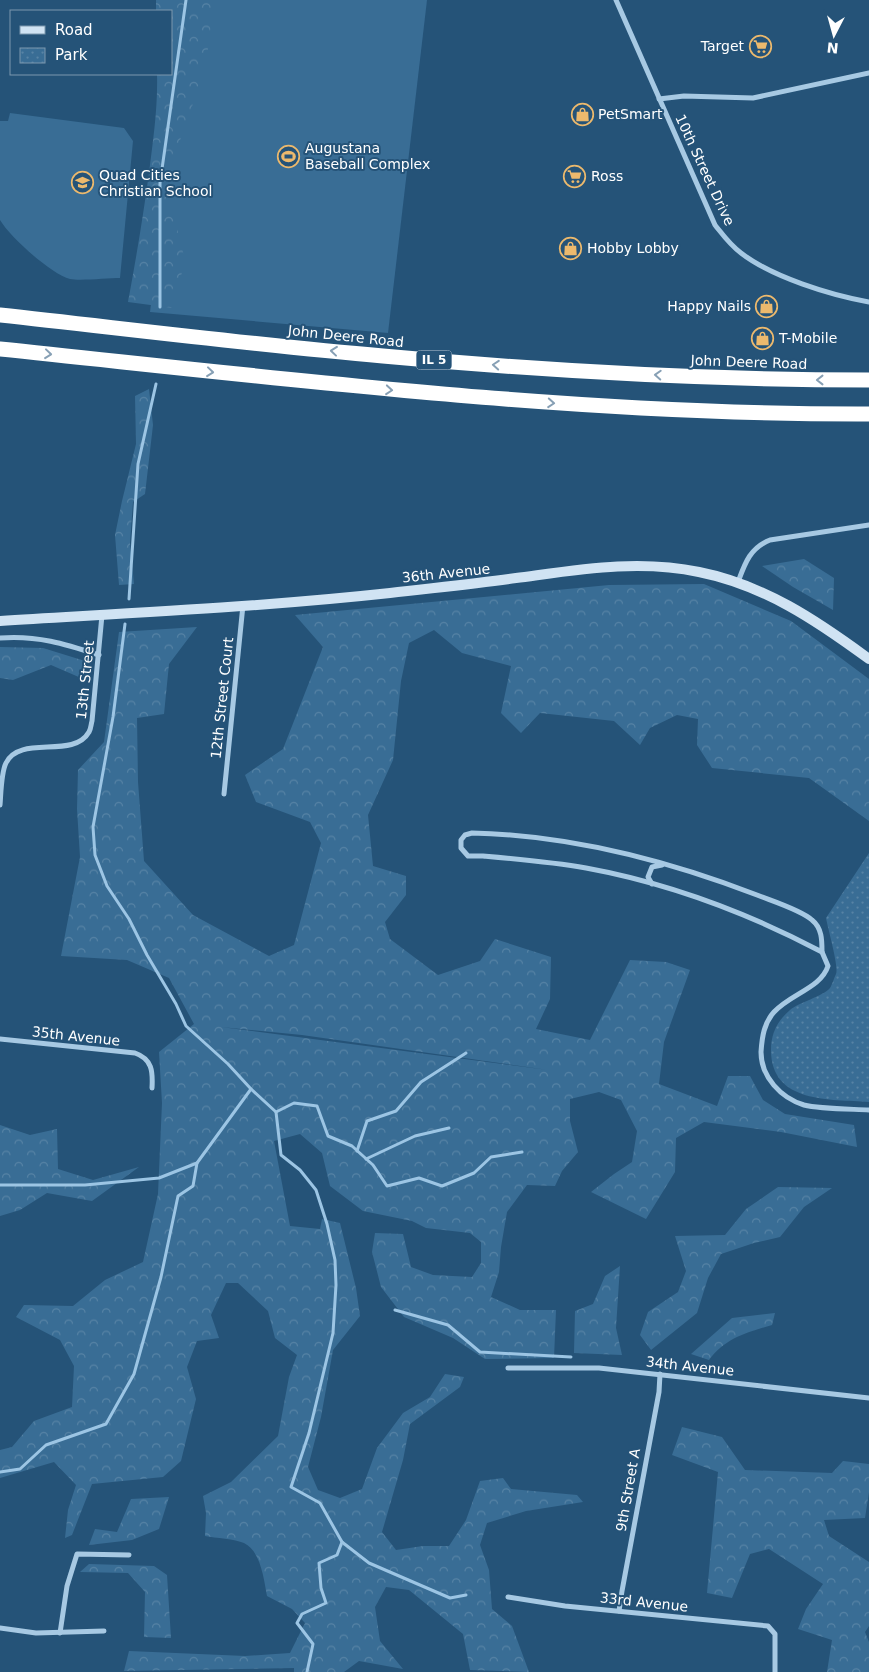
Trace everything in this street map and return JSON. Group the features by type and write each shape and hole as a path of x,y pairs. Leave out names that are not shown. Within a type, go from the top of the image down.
{"highway":[{"name":"John Deere Road","path":"0,315 248,343 424,360 574,371 805,380 869,380"},
{"path":"0,349 309,383 578,405 771,413 869,414"}],"street":[{"name":"10th Street Drive","path":"616,0 715,225 727,241 749,258 768,269 824,291 869,302"},
{"path":"659,99 684,96 753,98 869,72"},
{"path":"738,582 749,556 758,546 764,543 869,525"},
{"name":"36th Avenue","path":"0,621 243,605 387,593 619,566 662,566 684,569 738,582 776,598 824,626 869,659"},
{"name":"12th Street Court","path":"224,794 243,605"},
{"name":"13th Street","path":"0,805 6,762 14,753 22,750 71,745 80,742 90,732 102,614"},
{"path":"0,638 41,638 99,655"},
{"path":"822,952 782,930 720,905 652,884 586,868 483,856 468,856 463,852 461,840 465,835 472,832 555,840 613,850 668,864 728,884 808,917 814,921 820,930 822,952 828,966 822,978 784,1002 768,1019 762,1040 763,1063 772,1083 794,1101 806,1105 869,1110"},
{"path":"652,884 648,877 652,867 668,864"},
{"name":"35th Avenue","path":"0,1039 135,1053 148,1060 153,1078 152,1088"},
{"name":"34th Avenue","path":"508,1368 574,1367 660,1374 869,1398"},
{"name":"9th Street A","path":"619,1611 659,1392 660,1374"},
{"path":"60,1633 68,1586 77,1554 129,1555"},
{"name":"33rd Avenue","path":"508,1597 564,1606 768,1626 775,1634 775,1672"},
{"path":"0,1628 36,1633 104,1631"}],"green space":[{"path":"156,0 211,0 210,41 195,98 171,166 171,205 185,260 173,308 128,302 154,136 157,75 172,75 172,10 156,10"},
{"name":"Augustana Baseball Complex","path":"189,0 427,0 388,333 150,312"},
{"path":"10,113 124,128 133,141 120,278 75,280 62,276 42,263 12,236 0,220 0,121 8,121"},
{"path":"149,389 153,425 145,494 133,502 130,543 134,584 119,585 115,535 136,444 135,396"},
{"path":"804,559 834,578 833,610 793,587 762,566"},
{"path":"704,584 791,621 869,679 869,821 809,778 712,768 697,745 698,719 677,715 650,728 640,745 614,721 540,713 521,733 501,713 511,666 462,653 434,630 409,643 401,681 393,760 368,815 373,866 406,876 406,895 385,922 390,939 438,975 480,961 495,939 551,957 550,999 536,1029 590,1040 630,960 666,962 690,970 664,1042 659,1084 717,1106 728,1076 750,1076 763,1100 785,1114 854,1125 857,1147 781,1132 704,1122 676,1138 675,1172 646,1219 591,1192 632,1162 637,1131 621,1100 599,1092 570,1099 570,1121 578,1152 562,1171 555,1186 527,1185 507,1212 499,1272 491,1297 520,1310 556,1310 554,1358 485,1359 453,1338 404,1317 381,1287 372,1252 375,1233 403,1234 411,1267 433,1275 472,1277 481,1263 481,1242 470,1233 426,1228 412,1221 363,1211 330,1186 322,1153 300,1134 274,1141 290,1226 320,1229 322,1219 340,1223 356,1288 360,1316 333,1350 321,1417 308,1467 318,1490 340,1498 362,1489 377,1448 403,1413 430,1397 445,1374 464,1377 460,1387 410,1424 403,1460 382,1532 396,1550 423,1546 449,1546 466,1520 480,1481 503,1478 511,1489 577,1495 583,1502 526,1511 487,1523 480,1545 489,1570 492,1609 512,1626 529,1672 470,1670 463,1634 409,1590 386,1587 375,1607 380,1641 403,1669 359,1661 344,1672 294,1672 294,1668 124,1671 129,1651 245,1656 290,1653 305,1623 292,1609 267,1596 261,1566 250,1547 236,1541 205,1536 206,1513 203,1496 231,1482 278,1436 289,1377 297,1355 275,1338 268,1311 238,1283 226,1283 211,1315 219,1338 197,1341 187,1367 196,1399 181,1461 163,1477 92,1484 72,1535 65,1538 68,1510 76,1485 54,1462 0,1478 0,1450 12,1447 34,1421 72,1407 74,1366 60,1340 16,1317 24,1305 73,1306 105,1280 143,1262 158,1194 162,1103 159,1052 194,1024 169,978 127,960 61,956 80,857 77,809 78,770 104,742 119,632 197,627 169,664 164,714 137,718 138,782 144,861 193,915 269,956 294,945 321,843 310,822 256,802 245,775 283,749 323,647 295,615 609,585","holes":["221,1027 302,1035 548,1070"]},
{"path":"0,647 43,648 85,661 81,678 51,665 13,680 0,678"},
{"path":"869,853 869,1102 806,1095 792,1089 781,1080 774,1068 771,1050 772,1039 778,1023 785,1014 799,1004 822,994 831,987 837,970 826,918"},
{"path":"0,1125 30,1135 57,1129 58,1169 93,1180 139,1167 92,1201 47,1193 20,1210 0,1216"},
{"path":"778,1187 832,1188 804,1207 780,1237 721,1254 708,1278 697,1313 651,1350 640,1335 648,1312 678,1292 686,1271 675,1236 725,1235 746,1209"},
{"path":"620,1266 616,1328 622,1355 574,1353 575,1311 593,1304 605,1276"},
{"path":"775,1313 772,1325 737,1337 722,1346 709,1360 691,1354 732,1318"},
{"path":"682,1427 722,1437 745,1470 832,1473 843,1461 869,1464 869,1492 865,1518 824,1520 829,1536 869,1562 869,1626 865,1632 869,1642 869,1672 827,1672 832,1640 798,1629 806,1609 823,1584 769,1549 750,1554 732,1598 707,1593 718,1472 672,1455"},
{"path":"169,1497 159,1529 132,1540 89,1545 95,1529 117,1532 131,1499"},
{"path":"89,1564 154,1566 167,1575 171,1638 144,1637 145,1592 128,1573 80,1572"}],"waterway":[{"path":"160,307 160,183 186,0"},
{"path":"129,599 138,464 156,384"},
{"path":"125,624 113,717 93,827 95,855 107,886 129,919 147,955 176,1004 186,1026 228,1064 276,1112 281,1155 300,1170 316,1190 327,1224 335,1260 336,1285 333,1333 309,1433 291,1487 320,1503 342,1542 337,1555 319,1563 321,1588 326,1603 302,1614 297,1623 313,1644 307,1672"},
{"path":"357,1151 367,1121 396,1111 421,1082 466,1053"},
{"path":"0,1185 85,1185 159,1178 197,1163 251,1089"},
{"path":"276,1112 294,1103 317,1106 328,1136 352,1146 373,1165 387,1186 419,1178 442,1186 474,1173 491,1157 522,1152"},
{"path":"366,1159 415,1136 449,1128"},
{"path":"0,1472 20,1469 46,1445 106,1424 134,1374 161,1277 178,1196 193,1186 197,1163"},
{"path":"395,1310 448,1325 480,1352 571,1357"},
{"path":"342,1542 369,1563 450,1598 466,1595"}],"place":[{"name":"Target","path":"760,46"},
{"name":"PetSmart","path":"582,114"},
{"name":"Augustana Baseball Complex","path":"289,156"},
{"name":"Ross","path":"575,176"},
{"name":"Quad Cities Christian School","path":"83,183"},
{"name":"Hobby Lobby","path":"571,248"},
{"name":"Happy Nails","path":"767,306"},
{"name":"T-Mobile","path":"763,338"}]}
